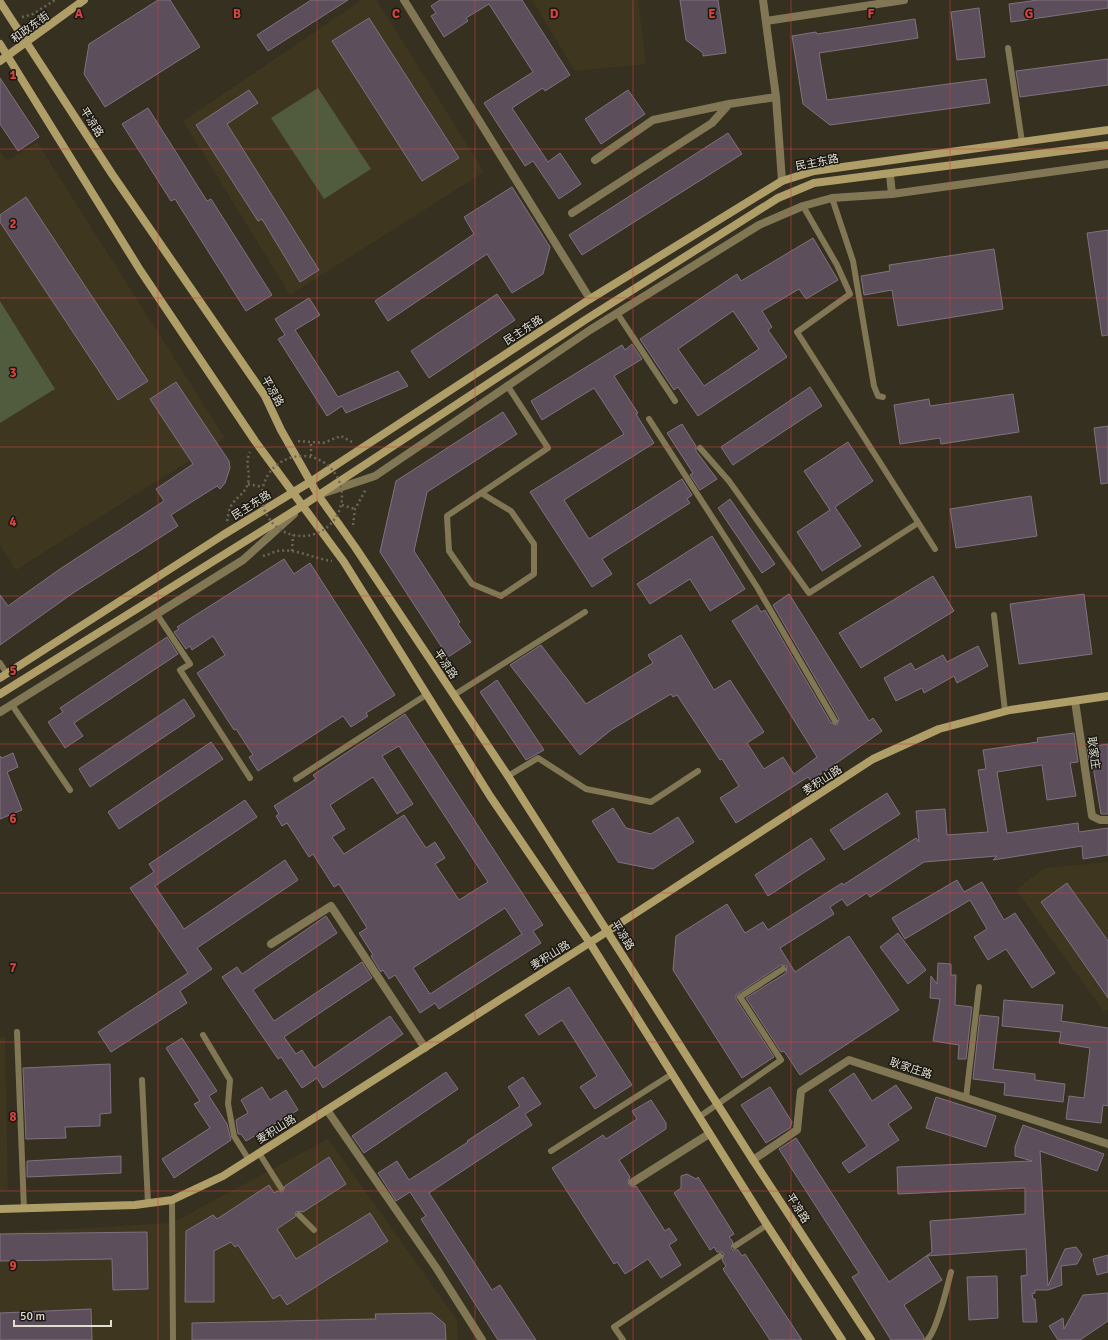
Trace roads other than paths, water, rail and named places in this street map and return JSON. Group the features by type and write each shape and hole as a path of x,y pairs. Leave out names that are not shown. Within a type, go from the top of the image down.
{"street":[{"name":"和政东街","path":"0,61 27,43 84,0"},
{"path":"404,0 590,300"},
{"path":"763,0 776,97 782,181"},
{"path":"766,21 904,0"},
{"name":"平凉路","path":"0,2 112,174 265,396 281,430 318,495 355,547 508,776 753,1160 871,1340"},
{"path":"0,44 140,270 255,441 344,562 490,796 590,943 709,1134 842,1340"},
{"path":"595,160 653,120 729,104 776,97"},
{"path":"572,213 712,123 729,104"},
{"name":"民主东路","path":"3,676 223,535 310,482 590,300 782,181 814,171 1108,130"},
{"name":"民主东路","path":"0,694 302,506 585,320 778,198 814,184 1108,145"},
{"name":"民主东路","path":"318,495 375,476 507,385 617,313 759,225 803,206 832,198 892,194 1108,164"},
{"path":"890,175 892,194"},
{"name":"民主东路","path":"0,712 242,560 302,506"},
{"name":"麦积山路","path":"0,1209 148,1203 172,1200 223,1176 249,1160 590,943 873,760 939,729 1005,711 1108,696"},
{"name":"耿家庄","path":"1075,701 1092,816 1100,820 1108,820"},
{"path":"271,944 331,906 425,1048"},
{"name":"耿家庄路","path":"753,1160 797,1130 801,1091 849,1060 1108,1144"},
{"path":"327,1110 437,1269 482,1340"},
{"path":"633,1182 709,1134"}],"lane":[{"path":"1008,48 1022,142"},
{"path":"832,198 853,260 874,386 878,396 883,397"},
{"path":"803,206 837,265 850,294 797,332 935,549"},
{"path":"617,313 675,401"},
{"path":"481,493 511,511 534,544 534,574 501,596 472,584 449,551 447,516 481,493 548,448 507,385"},
{"path":"648,419 757,587 836,721"},
{"path":"700,448 729,480 809,593 918,523"},
{"path":"454,695 585,612"},
{"path":"156,613 190,664 180,670 250,778"},
{"path":"994,615 1005,711"},
{"path":"0,663 3,676"},
{"path":"296,779 426,695"},
{"path":"12,704 70,790"},
{"path":"508,776 538,758 586,789 651,802 698,771"},
{"path":"699,1118 781,1060 740,997 783,969"},
{"path":"966,1098 979,987"},
{"path":"17,1032 24,1208"},
{"path":"203,1035 230,1080 228,1104 234,1136 249,1160"},
{"path":"551,1151 672,1074"},
{"path":"142,1080 148,1203"},
{"path":"259,1153 281,1188"},
{"path":"172,1200 173,1340"},
{"path":"299,1215 314,1230"},
{"path":"735,1246 767,1225"},
{"path":"623,1340 614,1327 720,1256"},
{"path":"927,1340 930,1337 938,1316 951,1272"}]}
